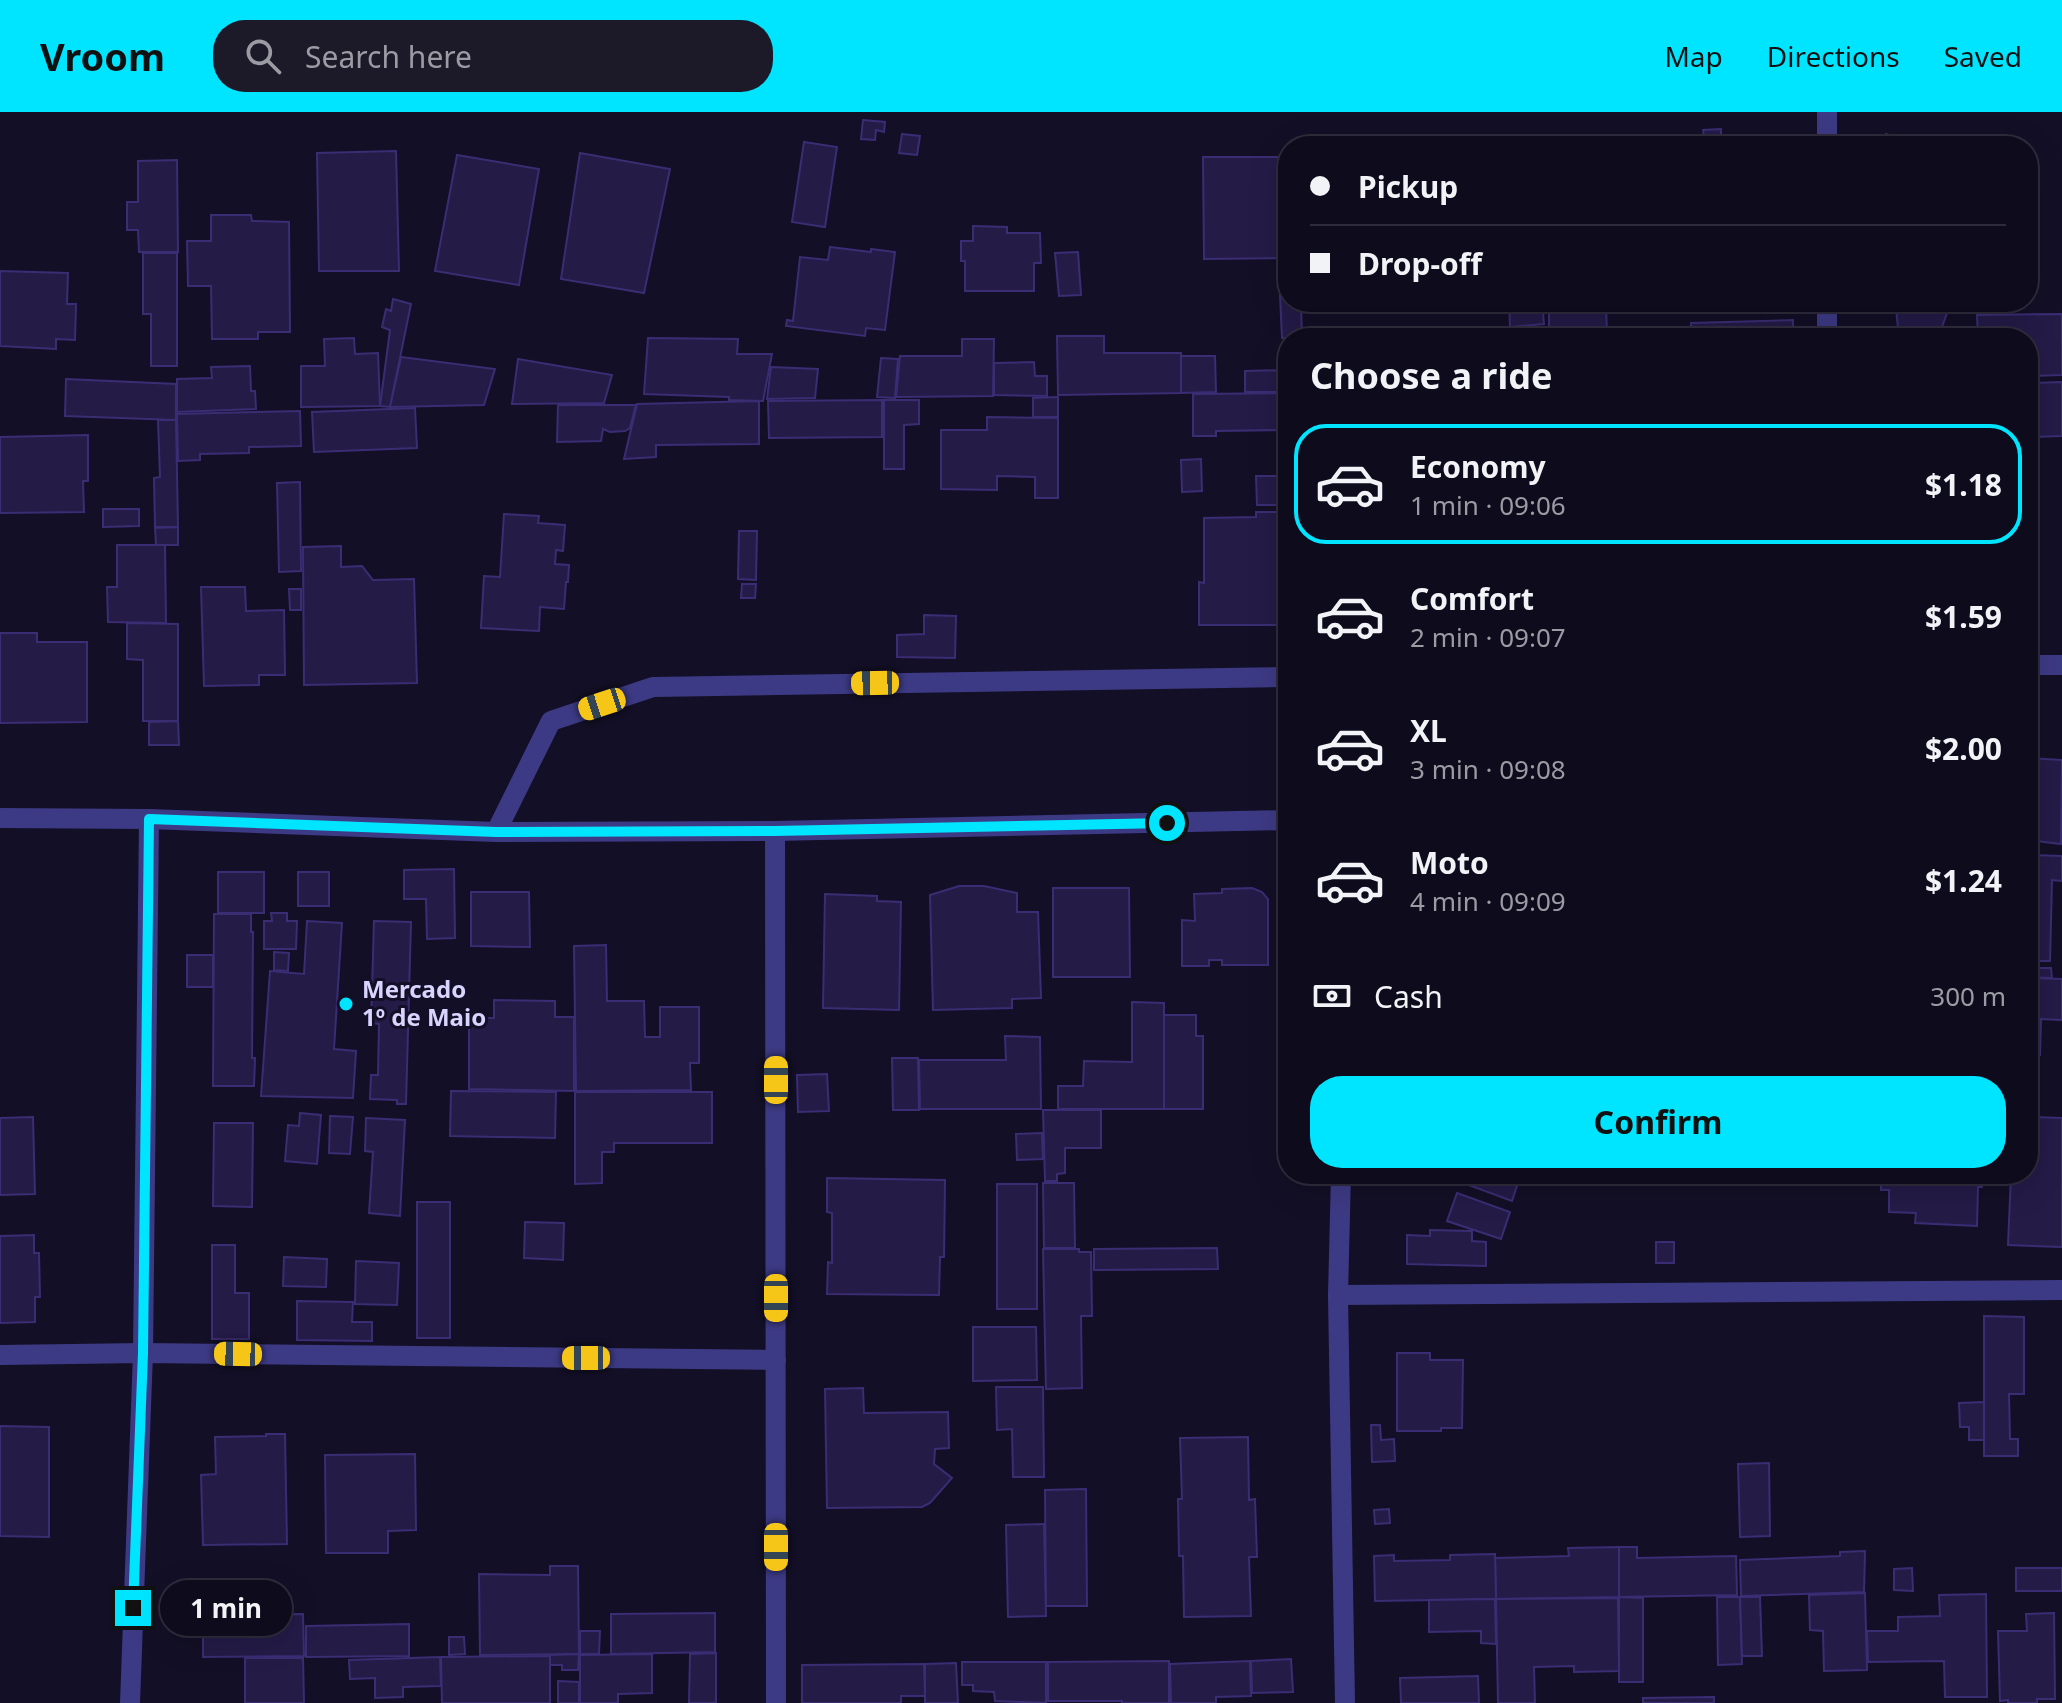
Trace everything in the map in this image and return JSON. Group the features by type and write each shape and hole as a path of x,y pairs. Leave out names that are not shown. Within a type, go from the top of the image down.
{"street":[{"path":"1827,112 1827,136"},
{"path":"2038,665 2062,665"},
{"path":"496,832 551,721 653,687 1278,677"},
{"path":"0,818 149,819 496,832 775,831 1278,820"},
{"path":"130,1703 143,1353 149,819"},
{"path":"775,831 776,1703"},
{"path":"1341,1184 1338,1295 1345,1703"},
{"path":"1338,1295 2062,1290"},
{"path":"0,1355 143,1353 776,1360"}],"building":[{"path":"863,120 885,122 884,132 876,130 875,140 861,139"},
{"path":"1721,129 1721,136 1704,136 1703,130"},
{"path":"902,134 920,136 917,155 899,153"},
{"path":"804,142 837,147 825,227 792,222"},
{"path":"396,151 399,271 319,271 317,153"},
{"path":"580,153 670,169 644,293 561,279"},
{"path":"457,155 539,169 519,285 435,271"},
{"path":"1203,157 1278,157 1278,258 1204,259"},
{"path":"177,160 178,252 139,252 138,230 127,230 127,202 138,202 138,161"},
{"path":"211,215 251,215 252,221 289,222 290,332 258,332 258,339 212,339 211,286 188,286 187,241 211,241"},
{"path":"973,226 1007,227 1007,233 1040,233 1041,263 1034,263 1034,291 965,291 961,241 973,241"},
{"path":"830,247 895,252 885,330 866,328 865,336 786,326 787,320 793,321 800,257 828,260"},
{"path":"1078,252 1081,295 1059,296 1055,253"},
{"path":"143,253 177,253 177,366 151,366 151,314 143,314"},
{"path":"0,271 68,273 67,304 76,304 75,340 56,339 56,349 0,346"},
{"path":"393,299 411,304 390,407 380,406 390,330 382,327 386,309 391,311"},
{"path":"1281,312 1301,312 1302,328 1282,328"},
{"path":"1509,312 1543,312 1544,324 1510,327"},
{"path":"1549,312 1606,312 1607,328 1549,328"},
{"path":"1896,312 1947,312 1942,328 1898,328"},
{"path":"2062,314 2062,375 2038,376 2038,328 1978,328 1977,315"},
{"path":"1793,320 1793,328 1691,328 1691,323"},
{"path":"1057,336 1104,336 1104,353 1181,353 1181,393 1058,395"},
{"path":"354,338 355,354 378,353 380,406 301,407 301,366 325,366 324,339"},
{"path":"648,338 738,339 737,354 772,354 763,401 644,394"},
{"path":"962,339 994,339 993,396 896,397 900,356 962,356"},
{"path":"1181,356 1215,356 1216,392 1181,393"},
{"path":"401,357 495,369 484,405 390,407"},
{"path":"881,358 898,359 895,398 877,397"},
{"path":"518,359 612,375 604,403 512,404"},
{"path":"1034,362 1035,376 1047,376 1047,396 994,395 994,363"},
{"path":"250,366 251,391 255,391 256,409 177,412 177,379 212,378 211,367"},
{"path":"771,367 818,369 815,398 767,399"},
{"path":"1278,370 1278,392 1245,392 1245,371"},
{"path":"66,379 176,384 176,420 65,416"},
{"path":"2062,382 2062,436 2038,437 2038,383"},
{"path":"1278,393 1278,430 1216,431 1216,436 1193,436 1193,394"},
{"path":"1058,397 1058,417 1033,417 1033,398"},
{"path":"882,400 882,437 769,438 768,401"},
{"path":"884,400 919,400 919,424 904,425 904,469 884,469"},
{"path":"759,401 759,444 656,445 656,457 624,459 637,404"},
{"path":"558,405 636,405 630,428 625,431 603,429 601,441 557,442"},
{"path":"415,408 417,448 314,452 312,412"},
{"path":"300,411 301,446 249,447 249,453 200,454 200,460 178,461 177,414"},
{"path":"987,417 1058,418 1058,498 1035,498 1035,477 997,476 997,490 941,489 941,430 987,430"},
{"path":"158,420 176,420 178,527 155,527 154,478 160,477"},
{"path":"88,435 88,481 83,481 84,512 0,513 0,437"},
{"path":"1201,459 1202,491 1182,492 1181,460"},
{"path":"1256,476 1278,476 1278,505 1257,505"},
{"path":"300,482 301,571 279,572 277,483"},
{"path":"103,509 139,509 139,526 103,527"},
{"path":"1256,512 1278,512 1278,625 1199,625 1199,582 1204,583 1204,518 1256,517"},
{"path":"504,514 539,516 538,523 565,525 563,551 556,550 555,564 569,565 564,609 540,607 539,631 481,628 484,576 500,577"},
{"path":"178,527 178,545 156,545 155,528"},
{"path":"739,531 757,531 756,580 738,579"},
{"path":"117,545 165,545 166,623 108,622 107,587 117,587"},
{"path":"341,546 341,567 362,566 373,580 414,579 417,683 304,685 303,547"},
{"path":"742,584 756,584 755,598 741,598"},
{"path":"201,587 245,587 246,611 284,610 285,675 259,675 259,685 204,686"},
{"path":"289,589 301,589 301,610 290,610"},
{"path":"924,615 956,616 955,658 897,657 897,635 924,634"},
{"path":"127,623 178,624 178,721 143,721 143,660 127,659"},
{"path":"0,633 37,633 37,642 87,642 87,722 0,723"},
{"path":"178,721 179,745 149,745 149,722"},
{"path":"2038,759 2062,760 2061,844 2038,841"},
{"path":"2038,855 2062,856 2062,881 2052,880 2050,961 2038,961"},
{"path":"454,869 455,938 427,939 426,899 404,899 404,870"},
{"path":"218,872 264,872 264,913 218,913"},
{"path":"298,872 329,872 329,906 298,906"},
{"path":"959,886 984,886 1017,893 1017,912 1038,912 1041,998 1012,999 1012,1008 933,1010 930,895"},
{"path":"1053,888 1129,888 1130,977 1053,977"},
{"path":"1252,888 1268,899 1268,965 1222,965 1222,960 1209,960 1209,966 1182,966 1182,920 1195,921 1194,894"},
{"path":"471,892 529,892 530,947 471,946"},
{"path":"825,894 877,896 877,901 901,902 899,1010 823,1008"},
{"path":"271,913 287,913 287,921 297,921 296,949 264,949 264,921 272,921"},
{"path":"214,914 251,914 254,1086 213,1086"},
{"path":"307,921 342,923 334,1049 356,1051 353,1098 261,1096 270,971 304,974"},
{"path":"374,921 411,922 406,1104 397,1104 397,1100 370,1099 371,1075 378,1075 379,1024 371,1023"},
{"path":"606,945 607,1001 644,1001 645,1037 660,1037 660,1007 699,1007 699,1063 690,1063 691,1090 576,1091 574,946"},
{"path":"274,952 289,953 288,971 274,970"},
{"path":"187,955 213,955 213,987 187,987"},
{"path":"2038,968 2051,968 2052,978 2038,977"},
{"path":"2038,978 2062,979 2062,1020 2041,1019 2040,1055"},
{"path":"494,1000 555,1001 555,1017 574,1017 574,1091 469,1089 469,1018 494,1018"},
{"path":"1132,1002 1164,1003 1164,1109 1058,1109 1058,1086 1083,1086 1084,1061 1132,1062"},
{"path":"1164,1015 1196,1015 1196,1036 1203,1036 1203,1109 1164,1109"},
{"path":"1005,1036 1040,1037 1041,1109 920,1109 919,1060 1006,1060"},
{"path":"892,1058 918,1058 919,1110 893,1110"},
{"path":"827,1074 829,1111 798,1112 797,1075"},
{"path":"451,1091 556,1092 555,1138 450,1136"},
{"path":"575,1092 712,1092 712,1143 614,1143 614,1152 602,1152 602,1183 575,1184"},
{"path":"1043,1110 1101,1110 1101,1148 1065,1148 1065,1173 1057,1174 1057,1181 1045,1181"},
{"path":"300,1113 321,1115 317,1164 285,1161 288,1125 299,1126"},
{"path":"330,1116 353,1117 350,1154 329,1153"},
{"path":"33,1117 35,1194 0,1195 0,1118"},
{"path":"2038,1117 2062,1118 2062,1247 2008,1245 2011,1184 2038,1184"},
{"path":"366,1118 405,1120 400,1216 369,1213 373,1152 365,1151"},
{"path":"214,1123 253,1123 252,1207 213,1206"},
{"path":"1042,1133 1043,1159 1017,1160 1016,1134"},
{"path":"827,1178 945,1180 944,1257 940,1257 939,1295 827,1294 828,1262 832,1263 832,1213 827,1212"},
{"path":"1043,1183 1074,1183 1075,1248 1044,1248"},
{"path":"997,1184 1037,1184 1037,1309 997,1309"},
{"path":"1466,1184 1518,1184 1512,1201"},
{"path":"1881,1184 1982,1184 1978,1187 1977,1226 1915,1223 1916,1213 1889,1212 1889,1190 1881,1190"},
{"path":"1457,1193 1510,1212 1501,1239 1447,1221"},
{"path":"417,1202 450,1202 450,1338 417,1338"},
{"path":"525,1222 564,1223 563,1260 524,1258"},
{"path":"1430,1230 1472,1231 1472,1241 1486,1242 1486,1266 1407,1264 1407,1235 1430,1236"},
{"path":"34,1235 34,1253 39,1253 40,1297 35,1297 35,1322 0,1323 0,1236"},
{"path":"1656,1242 1674,1242 1674,1263 1656,1263"},
{"path":"212,1245 235,1245 235,1293 249,1293 249,1339 212,1339"},
{"path":"1217,1248 1218,1269 1094,1270 1094,1249"},
{"path":"1043,1249 1091,1252 1092,1316 1081,1316 1082,1388 1046,1389"},
{"path":"284,1257 327,1259 326,1287 283,1286"},
{"path":"356,1261 399,1263 397,1305 355,1304"},
{"path":"297,1301 353,1302 352,1322 372,1322 372,1341 297,1340"},
{"path":"1984,1316 2024,1317 2024,1394 2009,1394 2010,1439 2018,1439 2018,1456 1984,1456"},
{"path":"973,1327 1036,1327 1037,1380 973,1381"},
{"path":"1397,1353 1430,1353 1430,1360 1463,1360 1462,1428 1397,1431"},
{"path":"996,1387 1043,1387 1044,1477 1013,1477 1012,1429 997,1430"},
{"path":"863,1388 864,1413 948,1412 949,1448 935,1449 934,1464 952,1478 930,1503 922,1507 827,1508 825,1389"},
{"path":"1984,1402 1984,1440 1969,1440 1969,1427 1960,1427 1959,1403"},
{"path":"1371,1425 1380,1425 1381,1440 1394,1439 1395,1461 1372,1462"},
{"path":"0,1426 49,1427 49,1537 0,1536"},
{"path":"285,1434 287,1544 203,1545 201,1475 216,1474 215,1437"},
{"path":"1248,1437 1249,1500 1255,1499 1257,1557 1249,1557 1251,1616 1184,1617 1183,1556 1179,1556 1178,1499 1182,1499 1180,1438"},
{"path":"415,1454 416,1530 388,1531 388,1553 326,1553 325,1455"},
{"path":"1769,1463 1770,1536 1740,1537 1738,1464"},
{"path":"1086,1489 1087,1606 1046,1606 1045,1490"},
{"path":"1389,1509 1390,1523 1375,1524 1374,1510"},
{"path":"1044,1524 1046,1616 1008,1617 1006,1525"},
{"path":"1619,1547 1619,1597 1496,1599 1495,1558 1569,1556 1568,1548"},
{"path":"1619,1547 1637,1547 1637,1558 1736,1556 1737,1595 1619,1597"},
{"path":"1865,1551 1864,1592 1741,1596 1740,1560 1840,1556 1840,1552"},
{"path":"1495,1554 1496,1599 1375,1601 1374,1556 1394,1555 1394,1561 1450,1560 1450,1555"},
{"path":"550,1566 578,1566 579,1654 480,1655 479,1574 550,1575"},
{"path":"1912,1568 1913,1591 1894,1590 1894,1569"},
{"path":"2016,1568 2062,1568 2062,1591 2016,1591"},
{"path":"1865,1593 1867,1670 1824,1671 1823,1631 1810,1630 1809,1595"},
{"path":"1986,1594 1987,1697 1945,1697 1944,1661 1868,1662 1867,1631 1898,1631 1898,1617 1940,1616 1939,1595"},
{"path":"1619,1597 1643,1598 1643,1682 1619,1682"},
{"path":"1717,1597 1740,1597 1742,1664 1718,1665"},
{"path":"1740,1597 1760,1597 1762,1656 1742,1656"},
{"path":"1618,1598 1619,1671 1574,1672 1574,1666 1534,1667 1535,1703 1498,1703 1496,1599"},
{"path":"1495,1599 1496,1644 1481,1643 1481,1631 1429,1632 1429,1600"},
{"path":"715,1613 715,1652 611,1654 611,1614"},
{"path":"2054,1613 2055,1699 2037,1699 2037,1703 2000,1701 1998,1631 2027,1631 2026,1614"},
{"path":"303,1614 304,1656 203,1657 203,1615"},
{"path":"409,1624 409,1656 306,1657 306,1626"},
{"path":"580,1631 600,1631 599,1654 580,1654"},
{"path":"449,1637 464,1637 465,1654 449,1655"},
{"path":"716,1653 716,1703 689,1703 690,1654"},
{"path":"579,1654 578,1670 562,1670 562,1665 550,1665 550,1655"},
{"path":"652,1654 652,1693 618,1694 618,1703 580,1703 580,1655"},
{"path":"550,1656 550,1703 442,1703 441,1657"},
{"path":"440,1657 441,1686 403,1687 403,1697 375,1698 375,1678 350,1679 349,1660"},
{"path":"245,1658 303,1658 304,1703 245,1703"},
{"path":"1291,1659 1293,1692 1252,1693 1251,1661"},
{"path":"1169,1661 1169,1703 1048,1701 1048,1662"},
{"path":"1250,1661 1251,1696 1216,1697 1216,1703 1171,1703 1170,1664"},
{"path":"962,1662 1046,1662 1046,1703 995,1701 994,1692 973,1691 973,1685 962,1685"},
{"path":"956,1663 958,1703 925,1703 925,1664"},
{"path":"924,1664 925,1696 901,1696 901,1703 802,1703 802,1665"},
{"path":"1478,1676 1479,1703 1401,1703 1400,1678"},
{"path":"558,1681 579,1682 579,1703 558,1703"},
{"path":"1714,1697 1714,1703 1643,1703 1643,1698"}],"place":[{"name":"Mercado 1º de Maio","path":"346,1004"}],"route":[{"path":"133,1608 143,1353 149,819 496,832 775,831 1167,823"}]}
